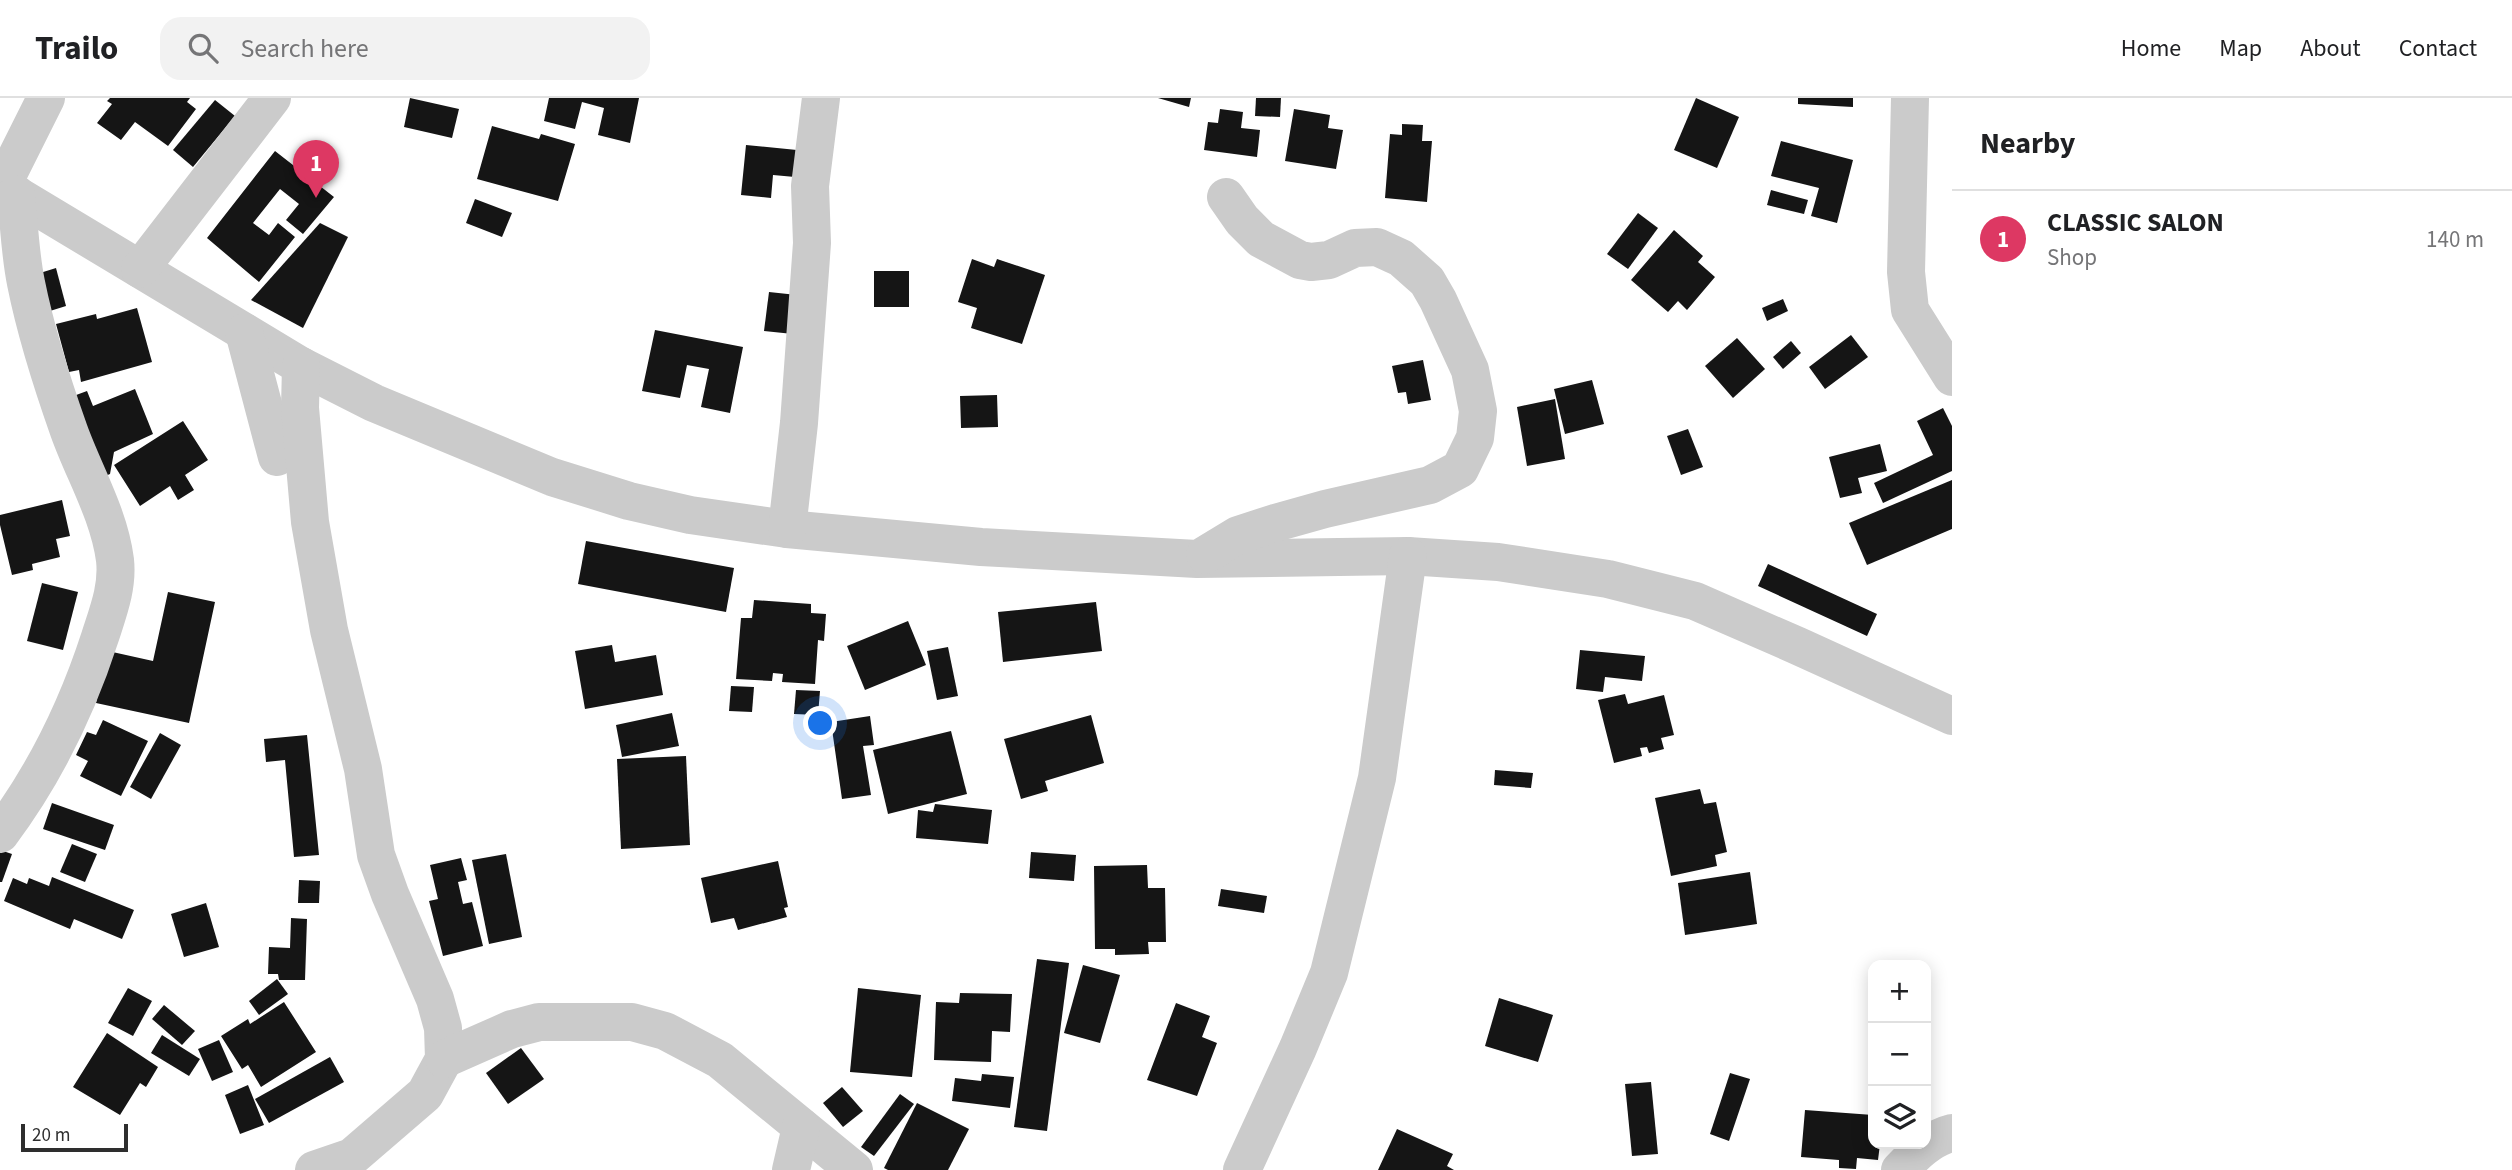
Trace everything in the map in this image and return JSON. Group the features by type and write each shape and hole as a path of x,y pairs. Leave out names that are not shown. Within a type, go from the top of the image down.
{"street":[{"path":"0,834 24,801 57,744 88,674 114,594 115,561 106,522 69,431 36,323 6,188 46,98"},
{"path":"140,269 272,98"},
{"path":"787,529 799,423 812,243 810,186 821,98"},
{"path":"1910,98 1906,272 1910,310 1952,377"},
{"path":"6,188 301,366 374,403 552,477 629,501 690,515 787,529 981,547 1197,559 1408,556 1498,562 1594,577 1695,601 1952,716"},
{"path":"1197,559 1238,536 1275,523 1430,485 1460,469 1475,438 1478,411 1470,370 1438,300 1427,281 1401,258 1377,247 1355,248 1329,260 1300,260 1261,239 1242,220 1226,197"},
{"path":"244,332 277,457"},
{"path":"301,366 300,408 310,522 329,630 363,769 376,855 435,999 443,1028 444,1059 425,1094 362,1149 352,1157 314,1170"},
{"path":"1242,1170 1293,1061 1329,973 1377,778 1408,556"},
{"path":"444,1059 512,1029 539,1022 632,1022 665,1031 720,1060 853,1170"},
{"path":"792,1170 800,1127"},
{"path":"1900,1170 1918,1151 1952,1133"}],"building":[{"path":"110,98 190,98 187,102 196,109 168,146 135,122 121,140 97,123 112,104 107,101"},
{"path":"410,98 459,109 452,138 404,127"},
{"path":"549,98 639,98 630,143 598,135 604,108 582,102 575,129 544,121"},
{"path":"1158,98 1191,98 1189,107"},
{"path":"1256,98 1281,98 1280,117 1255,116"},
{"path":"1696,98 1739,117 1717,168 1674,150"},
{"path":"1798,98 1853,98 1853,107 1798,104"},
{"path":"215,100 235,116 193,167 173,150"},
{"path":"1220,109 1243,112 1241,128 1260,130 1257,157 1204,150 1208,122 1218,123"},
{"path":"1294,109 1330,115 1328,128 1343,130 1336,169 1285,161"},
{"path":"1402,124 1423,125 1422,141 1432,141 1427,202 1385,198 1390,134 1402,135"},
{"path":"492,126 539,139 541,134 575,144 558,201 477,179"},
{"path":"1781,141 1853,160 1837,223 1811,216 1819,188 1771,176"},
{"path":"746,145 797,150 795,177 773,175 771,198 741,195"},
{"path":"275,151 334,197 303,234 286,220 299,204 280,189 253,223 269,235 278,223 295,237 259,282 207,238"},
{"path":"1771,190 1808,200 1804,214 1767,205"},
{"path":"475,199 512,213 502,237 466,223"},
{"path":"1638,213 1658,228 1628,269 1607,254"},
{"path":"320,223 348,237 303,328 251,300"},
{"path":"1674,230 1703,256 1698,262 1715,277 1687,310 1678,301 1668,312 1631,280"},
{"path":"972,259 994,267 997,259 1045,275 1022,344 971,328 977,308 958,302"},
{"path":"56,268 66,306 50,311 40,273"},
{"path":"874,271 909,271 909,307 874,307"},
{"path":"769,292 797,295 793,334 764,331"},
{"path":"1783,299 1788,311 1767,321 1762,308"},
{"path":"137,308 152,362 81,382 79,370 69,372 56,324 96,314 97,319"},
{"path":"655,330 743,347 730,413 701,407 709,369 687,365 680,398 642,391"},
{"path":"1851,335 1868,357 1825,389 1809,367"},
{"path":"1737,338 1765,369 1733,398 1705,366"},
{"path":"1791,341 1801,353 1783,369 1773,357"},
{"path":"1423,360 1431,400 1408,404 1406,392 1398,393 1392,366"},
{"path":"1592,380 1604,424 1565,434 1554,389"},
{"path":"135,389 153,434 114,452 110,474 98,479 68,398 87,391 93,406"},
{"path":"997,395 998,427 961,428 960,396"},
{"path":"1555,399 1565,459 1527,466 1517,407"},
{"path":"1943,408 1952,426 1952,471 1883,503 1874,483 1933,455 1917,421"},
{"path":"183,421 208,460 185,475 194,490 178,500 170,486 140,506 114,465"},
{"path":"1688,429 1703,467 1681,475 1667,436"},
{"path":"1880,444 1887,471 1858,478 1862,493 1840,498 1829,457"},
{"path":"1952,480 1952,529 1867,565 1849,523"},
{"path":"62,500 70,536 56,539 60,557 32,564 33,570 12,575 0,515"},
{"path":"586,541 734,568 726,612 578,584"},
{"path":"1768,564 1877,614 1867,636 1758,586"},
{"path":"42,583 78,592 63,650 27,641"},
{"path":"168,592 215,602 189,723 96,703 108,651 153,661"},
{"path":"754,600 811,604 811,613 826,614 824,641 818,640 815,684 782,682 783,674 773,673 772,681 736,679 741,618 752,618"},
{"path":"1096,602 1102,651 1003,662 998,612"},
{"path":"908,621 926,665 865,690 847,646"},
{"path":"612,645 615,662 656,655 663,695 585,709 575,651"},
{"path":"948,647 958,696 937,700 927,651"},
{"path":"1580,650 1645,656 1642,681 1605,677 1603,692 1576,689"},
{"path":"731,686 754,687 752,712 729,711"},
{"path":"796,690 820,691 818,715 794,714"},
{"path":"1625,694 1628,704 1664,695 1674,735 1661,738 1664,749 1649,753 1647,747 1640,748 1642,756 1614,763 1598,700"},
{"path":"672,713 679,746 622,757 616,725"},
{"path":"1091,715 1104,763 1045,781 1048,791 1021,799 1004,739"},
{"path":"870,716 874,745 863,746 871,795 842,799 831,722"},
{"path":"103,720 148,741 121,796 80,776 88,761 76,755 87,732 96,735"},
{"path":"951,731 967,794 888,814 873,750"},
{"path":"160,733 181,745 151,799 130,787"},
{"path":"307,735 319,855 294,857 285,760 266,762 264,739"},
{"path":"686,756 690,845 621,849 617,759"},
{"path":"1495,770 1533,773 1531,788 1494,785"},
{"path":"1700,789 1704,804 1716,802 1727,852 1715,855 1717,866 1671,876 1655,798"},
{"path":"52,803 114,825 105,850 43,829"},
{"path":"935,804 992,810 988,844 916,838 918,810 933,812"},
{"path":"72,844 97,854 85,882 60,872"},
{"path":"0,850 12,854 2,882 0,882"},
{"path":"1031,852 1076,855 1074,881 1029,878"},
{"path":"506,854 522,937 489,944 472,860"},
{"path":"461,858 467,880 458,882 463,904 472,902 483,946 443,956 429,901 438,899 430,865"},
{"path":"778,861 788,907 784,908 787,917 738,930 734,918 711,923 701,878"},
{"path":"1147,865 1148,888 1165,888 1166,942 1148,942 1149,954 1115,955 1115,949 1095,949 1094,866"},
{"path":"1750,872 1757,924 1685,935 1678,883"},
{"path":"52,877 134,910 122,939 74,919 70,929 4,901 13,878 27,884 29,878 49,886"},
{"path":"299,880 320,881 319,903 298,903"},
{"path":"1221,889 1267,896 1264,913 1218,906"},
{"path":"206,903 219,947 184,957 171,914"},
{"path":"291,918 307,919 305,980 279,980 278,974 268,974 269,947 290,948"},
{"path":"1037,959 1069,963 1047,1131 1014,1127"},
{"path":"1083,965 1120,975 1100,1043 1064,1033"},
{"path":"277,979 288,994 259,1015 249,1001"},
{"path":"128,988 152,1001 133,1036 108,1023"},
{"path":"858,988 921,995 912,1077 850,1072"},
{"path":"960,993 1012,994 1010,1032 992,1031 991,1062 934,1060 936,1002 959,1003"},
{"path":"1499,998 1553,1015 1538,1062 1485,1046"},
{"path":"284,1002 316,1052 261,1087 248,1065 242,1069 221,1036 248,1019 250,1024"},
{"path":"1176,1003 1210,1016 1202,1037 1217,1043 1197,1096 1147,1080"},
{"path":"164,1005 195,1031 182,1045 152,1019"},
{"path":"107,1033 158,1067 146,1087 140,1083 120,1115 73,1087"},
{"path":"162,1035 200,1059 189,1076 151,1053"},
{"path":"219,1040 233,1072 212,1081 198,1049"},
{"path":"521,1048 544,1079 508,1104 486,1073"},
{"path":"330,1057 344,1082 269,1123 255,1099"},
{"path":"1730,1073 1750,1079 1729,1141 1710,1134"},
{"path":"982,1074 1014,1077 1010,1108 952,1101 955,1078 981,1081"},
{"path":"1651,1082 1658,1154 1632,1156 1625,1084"},
{"path":"248,1085 264,1125 240,1134 225,1095"},
{"path":"842,1087 863,1111 843,1127 823,1103"},
{"path":"900,1094 914,1104 874,1156 861,1147"},
{"path":"917,1103 969,1129 948,1170 884,1168"},
{"path":"1805,1110 1868,1115 1868,1149 1879,1149 1878,1160 1857,1158 1856,1169 1839,1168 1839,1160 1801,1157"},
{"path":"1397,1129 1453,1154 1447,1166 1454,1170 1378,1170"}],"place":[{"name":"CLASSIC SALON","path":"316,198"}]}
